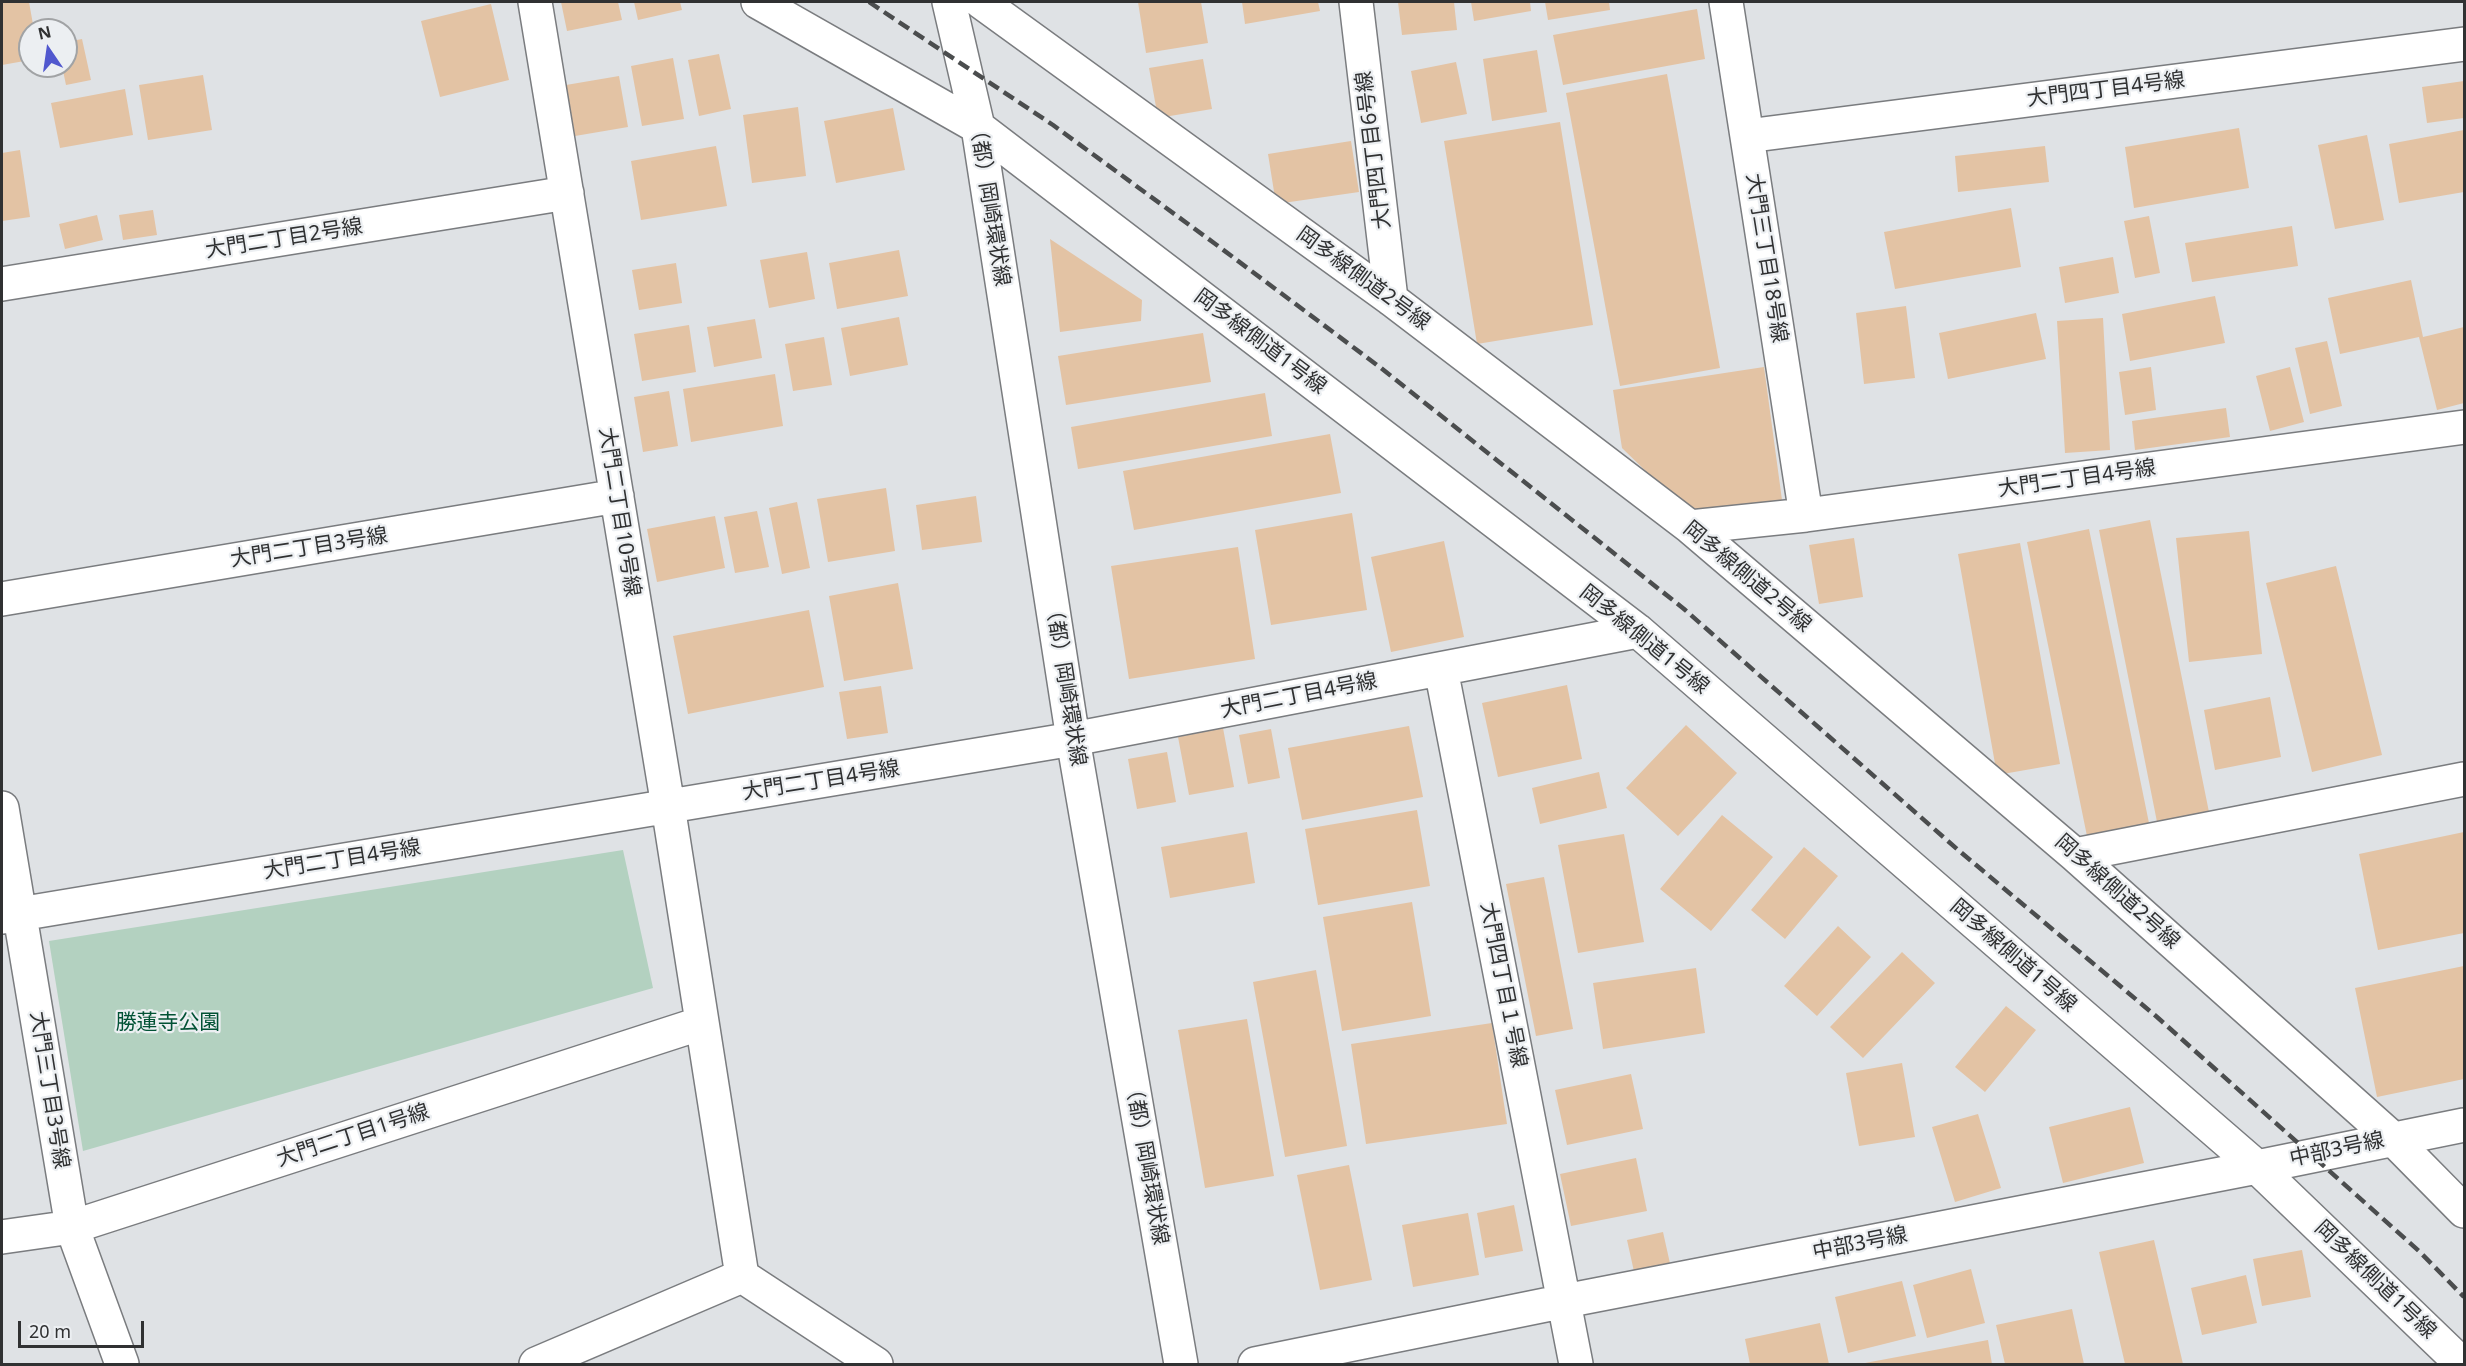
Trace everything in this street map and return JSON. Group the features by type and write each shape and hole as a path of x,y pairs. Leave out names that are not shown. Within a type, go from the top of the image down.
{"street":[{"name":"大門二丁目10号線","path":"535,2 668,806 742,1276"},
{"name":"岡多線側道1号線","path":"758,2 978,127 1638,631 2257,1167 2462,1365"},
{"name":"（都）岡崎環状線","path":"949,2 978,127 1073,739 1181,1365"},
{"name":"岡多線側道2号線","path":"981,2 1391,300 1690,527 2076,855 2392,1138 2464,1211"},
{"name":"大門四丁目6号線","path":"1356,2 1391,300"},
{"name":"大門三丁目18号線","path":"1726,2 1806,515"},
{"name":"大門四丁目4号線","path":"1747,136 2464,44"},
{"name":"大門二丁目2号線","path":"2,284 567,193"},
{"name":"大門二丁目4号線","path":"1690,527 1806,515 2464,427"},
{"name":"大門二丁目3号線","path":"2,599 617,496"},
{"name":"大門二丁目4号線","path":"10,915 1073,739 1638,631"},
{"name":"大門四丁目１号線","path":"1441,669 1576,1365"},
{"path":"2076,855 2464,779"},
{"name":"大門三丁目3号線","path":"2,808 10,915 72,1227 122,1365"},
{"name":"大門二丁目1号線","path":"2,1237 72,1227 702,1023"},
{"name":"中部3号線","path":"1255,1365 1565,1301 2464,1125"},
{"path":"536,1365 742,1276 876,1365"}],"green space":[{"name":"勝蓮寺公園","path":"623,850 653,988 83,1151 49,941"}],"building":[{"path":"29,2 32,18 18,18 18,62 2,65 2,3"},
{"path":"561,2 618,2 622,20 567,31"},
{"path":"634,2 680,2 682,10 638,20"},
{"path":"1138,2 1201,2 1208,43 1146,53"},
{"path":"1242,2 1318,2 1320,11 1245,24"},
{"path":"1398,2 1454,2 1457,30 1402,35"},
{"path":"1471,2 1530,2 1531,11 1474,21"},
{"path":"1545,2 1609,2 1610,10 1548,20"},
{"path":"491,4 509,80 440,97 421,21"},
{"path":"1697,9 1705,59 1563,85 1553,35"},
{"path":"82,39 91,80 66,85 65,78 78,78 78,40"},
{"path":"1537,50 1547,112 1492,121 1483,59"},
{"path":"719,54 731,109 699,116 688,60"},
{"path":"673,58 684,119 642,126 631,66"},
{"path":"1203,59 1212,109 1158,118 1149,68"},
{"path":"1456,62 1467,114 1421,123 1411,71"},
{"path":"1667,74 1720,368 1620,386 1566,93"},
{"path":"203,75 212,130 148,140 139,85"},
{"path":"619,76 628,127 575,136 566,85"},
{"path":"2464,81 2464,118 2427,123 2422,87"},
{"path":"125,89 133,135 60,148 51,103"},
{"path":"798,107 806,176 752,183 743,115"},
{"path":"893,108 905,170 836,183 824,121"},
{"path":"1560,122 1593,325 1477,344 1444,141"},
{"path":"2239,128 2249,188 2134,208 2125,147"},
{"path":"2464,130 2464,192 2399,203 2389,144"},
{"path":"2367,135 2384,220 2335,229 2318,145"},
{"path":"1351,141 1359,192 1276,204 1268,154"},
{"path":"716,146 727,206 641,220 631,161"},
{"path":"2045,146 2049,182 1958,192 1955,156"},
{"path":"20,150 30,217 2,221 2,153"},
{"path":"2011,208 2021,267 1895,289 1884,232"},
{"path":"153,210 157,235 123,240 119,215"},
{"path":"97,215 103,240 65,249 59,224"},
{"path":"2149,216 2160,273 2135,278 2124,221"},
{"path":"2292,226 2298,266 2192,282 2185,243"},
{"path":"1050,239 1142,300 1141,321 1060,332"},
{"path":"899,250 908,296 837,309 829,263"},
{"path":"807,252 815,299 769,308 760,260"},
{"path":"2113,257 2119,293 2065,303 2059,267"},
{"path":"676,263 682,303 639,310 632,270"},
{"path":"2411,280 2423,337 2464,327 2464,403 2437,410 2419,337 2340,354 2328,298"},
{"path":"2215,296 2225,343 2130,361 2122,314"},
{"path":"1906,306 1915,378 1864,384 1856,313"},
{"path":"2036,313 2046,359 1948,379 1939,333"},
{"path":"899,317 908,365 850,376 841,328"},
{"path":"2103,318 2110,450 2065,453 2057,321"},
{"path":"755,319 762,358 714,367 707,327"},
{"path":"689,325 696,372 642,381 634,334"},
{"path":"1203,333 1211,382 1066,405 1058,356"},
{"path":"824,337 832,385 793,391 785,344"},
{"path":"2327,341 2342,406 2310,414 2295,348"},
{"path":"1764,367 1782,500 1691,515 1622,448 1613,390"},
{"path":"2151,367 2156,410 2125,415 2119,372"},
{"path":"2290,367 2304,422 2270,431 2256,376"},
{"path":"775,374 783,426 691,442 683,389"},
{"path":"669,391 678,446 643,452 634,397"},
{"path":"1265,393 1272,436 1078,469 1071,427"},
{"path":"2226,408 2230,437 2135,450 2132,421"},
{"path":"1330,434 1341,493 1134,530 1123,471"},
{"path":"886,488 895,551 828,562 817,499"},
{"path":"976,496 982,542 922,550 916,505"},
{"path":"797,502 810,568 782,574 769,508"},
{"path":"757,511 769,567 735,573 724,517"},
{"path":"1352,513 1367,610 1271,625 1255,530"},
{"path":"715,516 725,568 657,582 647,529"},
{"path":"2150,520 2211,822 2159,832 2099,530"},
{"path":"2089,529 2150,828 2088,841 2027,542"},
{"path":"2249,531 2262,654 2189,662 2176,538"},
{"path":"1854,538 1863,597 1819,604 1809,545"},
{"path":"1444,541 1464,637 1391,652 1371,557"},
{"path":"2020,543 2060,764 1997,775 1958,554"},
{"path":"1238,547 1255,659 1129,679 1111,566"},
{"path":"2336,566 2382,755 2312,772 2266,583"},
{"path":"898,583 913,669 844,681 829,596"},
{"path":"809,610 824,687 688,714 673,636"},
{"path":"1567,685 1582,759 1498,777 1482,703"},
{"path":"881,686 888,733 847,739 839,692"},
{"path":"2270,697 2281,757 2215,770 2204,710"},
{"path":"1686,725 1737,773 1678,836 1626,788"},
{"path":"1409,726 1423,797 1302,820 1288,748"},
{"path":"1223,728 1234,787 1189,795 1178,737"},
{"path":"1271,729 1280,778 1248,784 1239,735"},
{"path":"1167,752 1176,802 1137,809 1128,759"},
{"path":"1599,772 1607,808 1540,824 1532,788"},
{"path":"1417,810 1430,886 1318,905 1305,829"},
{"path":"1722,815 1773,857 1711,931 1660,889"},
{"path":"1247,832 1255,883 1170,898 1161,847"},
{"path":"2464,832 2464,933 2378,950 2359,854"},
{"path":"1624,834 1644,942 1578,953 1558,845"},
{"path":"1804,847 1838,876 1785,939 1751,910"},
{"path":"1544,877 1573,1029 1536,1036 1506,884"},
{"path":"1412,902 1431,1016 1342,1031 1323,917"},
{"path":"1838,926 1871,957 1817,1016 1784,986"},
{"path":"1902,952 1935,983 1863,1058 1830,1027"},
{"path":"2464,966 2464,1079 2377,1097 2355,988"},
{"path":"1696,968 1705,1033 1603,1049 1593,983"},
{"path":"1316,970 1347,1146 1285,1157 1253,982"},
{"path":"2006,1006 2036,1030 1985,1092 1955,1067"},
{"path":"1247,1019 1274,1176 1205,1188 1178,1030"},
{"path":"1492,1023 1507,1124 1366,1144 1351,1044"},
{"path":"1902,1063 1915,1137 1859,1146 1846,1073"},
{"path":"1631,1074 1643,1129 1567,1145 1555,1090"},
{"path":"2130,1107 2144,1163 2063,1183 2049,1127"},
{"path":"1978,1114 2001,1188 1955,1202 1932,1127"},
{"path":"1636,1158 1647,1211 1571,1226 1560,1174"},
{"path":"1349,1165 1372,1280 1320,1290 1297,1175"},
{"path":"1514,1205 1523,1251 1485,1258 1477,1213"},
{"path":"1468,1213 1479,1275 1413,1287 1402,1225"},
{"path":"1663,1232 1671,1268 1635,1276 1627,1240"},
{"path":"2154,1240 2183,1364 2125,1364 2099,1252"},
{"path":"2302,1250 2311,1297 2262,1306 2253,1259"},
{"path":"1971,1269 1985,1323 1927,1338 1913,1285"},
{"path":"2246,1275 2257,1323 2202,1335 2191,1288"},
{"path":"1902,1281 1916,1336 1848,1353 1835,1297"},
{"path":"2072,1309 2084,1364 2005,1364 1996,1325"},
{"path":"1820,1323 1829,1364 1750,1364 1745,1339"},
{"path":"1988,1340 1992,1364 1865,1364 1865,1363"}],"railway":[{"path":"869,2 1053,125 1214,243 1381,368 1684,609 1957,849 2157,1017 2419,1251 2464,1297"}]}
